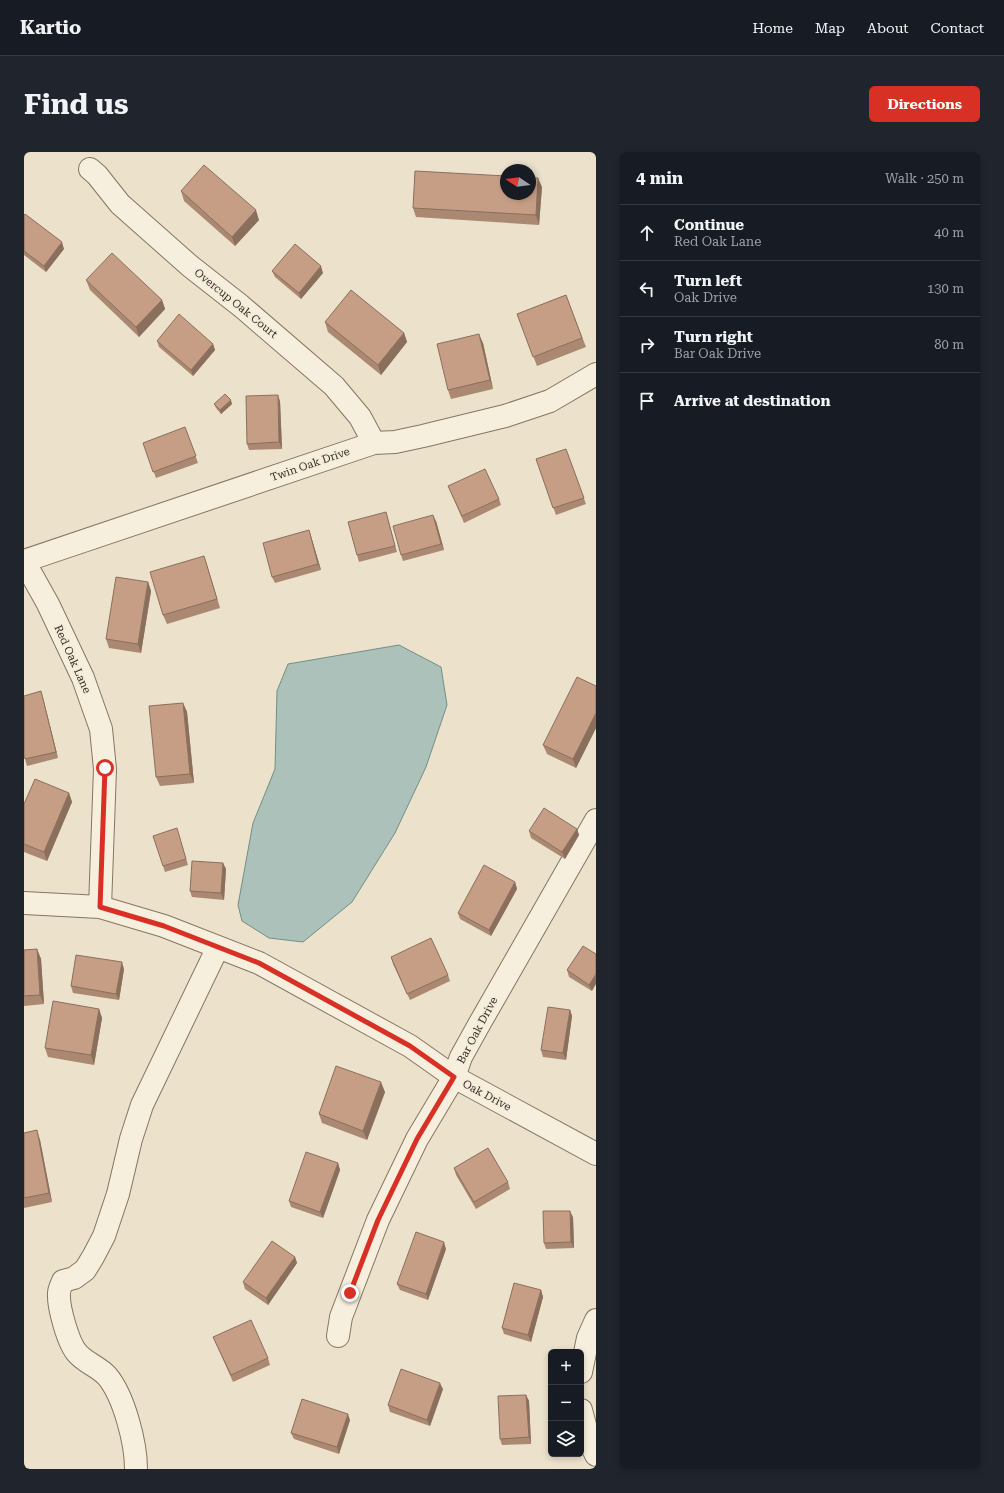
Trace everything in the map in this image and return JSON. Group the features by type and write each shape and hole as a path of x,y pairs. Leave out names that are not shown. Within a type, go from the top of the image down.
{"street":[{"name":"Overcup Oak Court","path":"90,169 97,175 120,204 190,266 241,306 334,386 360,418 374,443"},
{"name":"Twin Oak Drive","path":"24,561 374,443 395,442 505,416 550,401 596,374"},
{"name":"Red Oak Lane","path":"24,561 48,604 83,678 101,729 105,768 100,907"},
{"name":"Bar Oak Drive","path":"338,1336 341,1317 378,1220 417,1139 454,1077 461,1057 596,820"},
{"name":"Oak Drive","path":"24,903 100,907 164,926 259,963 410,1046 454,1077 596,1154"},
{"path":"136,1469 136,1455 125,1408 107,1376 78,1354 71,1343 62,1314 59,1292 63,1281 74,1278 85,1270 94,1257 104,1236 118,1194 131,1139 142,1105 218,947"},
{"path":"584,1357 588,1338 596,1320"},
{"path":"584,1421 589,1440 596,1455"}],"water":[{"path":"399,645 441,667 447,705 426,767 395,833 352,902 303,942 269,938 242,921 238,905 253,823 275,769 277,691 288,664"}],"building":[{"path":"204,165 256,210 232,237 181,191"},
{"path":"415,171 500,176 500,200 536,200 536,178 538,178 536,215 413,208"},
{"path":"25,214 62,242 44,266 24,251"},
{"path":"295,244 321,266 299,293 272,271"},
{"path":"112,253 162,300 136,327 86,280"},
{"path":"351,290 404,333 378,365 325,322"},
{"path":"566,295 582,338 533,357 517,314"},
{"path":"179,314 213,344 191,370 157,341"},
{"path":"479,334 490,380 448,390 437,344"},
{"path":"225,394 231,400 220,410 214,404"},
{"path":"278,395 279,442 247,444 246,396"},
{"path":"185,427 196,456 153,472 143,443"},
{"path":"566,449 584,498 553,508 536,459"},
{"path":"485,469 499,499 462,516 448,486"},
{"path":"386,512 395,546 357,555 348,522"},
{"path":"433,515 441,544 401,555 393,526"},
{"path":"309,530 318,564 272,577 263,543"},
{"path":"204,556 217,599 163,615 150,572"},
{"path":"116,577 148,582 138,644 106,639"},
{"path":"577,677 596,686 596,713 573,759 543,745"},
{"path":"41,691 56,752 25,759 24,696"},
{"path":"183,703 190,774 156,777 149,706"},
{"path":"35,779 69,793 44,852 24,844 24,804"},
{"path":"544,808 577,829 562,852 529,831"},
{"path":"177,828 186,859 163,866 153,836"},
{"path":"192,861 223,863 221,893 190,891"},
{"path":"484,865 515,882 489,930 458,913"},
{"path":"431,938 448,975 407,994 391,957"},
{"path":"583,946 596,954 596,974 589,985 567,970"},
{"path":"37,949 40,995 24,996 24,950"},
{"path":"76,955 122,962 116,994 71,986"},
{"path":"53,1001 99,1009 91,1055 45,1048"},
{"path":"548,1007 570,1010 563,1053 541,1050"},
{"path":"336,1066 381,1082 363,1131 319,1114"},
{"path":"37,1130 49,1193 24,1198 24,1133"},
{"path":"488,1148 508,1182 474,1202 454,1168"},
{"path":"306,1152 338,1163 320,1212 289,1201"},
{"path":"543,1211 570,1211 571,1242 544,1243"},
{"path":"416,1232 444,1242 426,1294 397,1284"},
{"path":"272,1241 295,1257 266,1298 243,1282"},
{"path":"514,1283 541,1290 528,1335 502,1328"},
{"path":"251,1320 268,1358 231,1375 213,1337"},
{"path":"401,1369 440,1383 427,1420 388,1405"},
{"path":"526,1395 529,1437 500,1439 498,1396"},
{"path":"302,1399 348,1414 337,1447 291,1433"}],"route":[{"path":"105,768 100,907 164,926 259,963 410,1046 454,1077 417,1139 378,1220 350,1293"}]}
